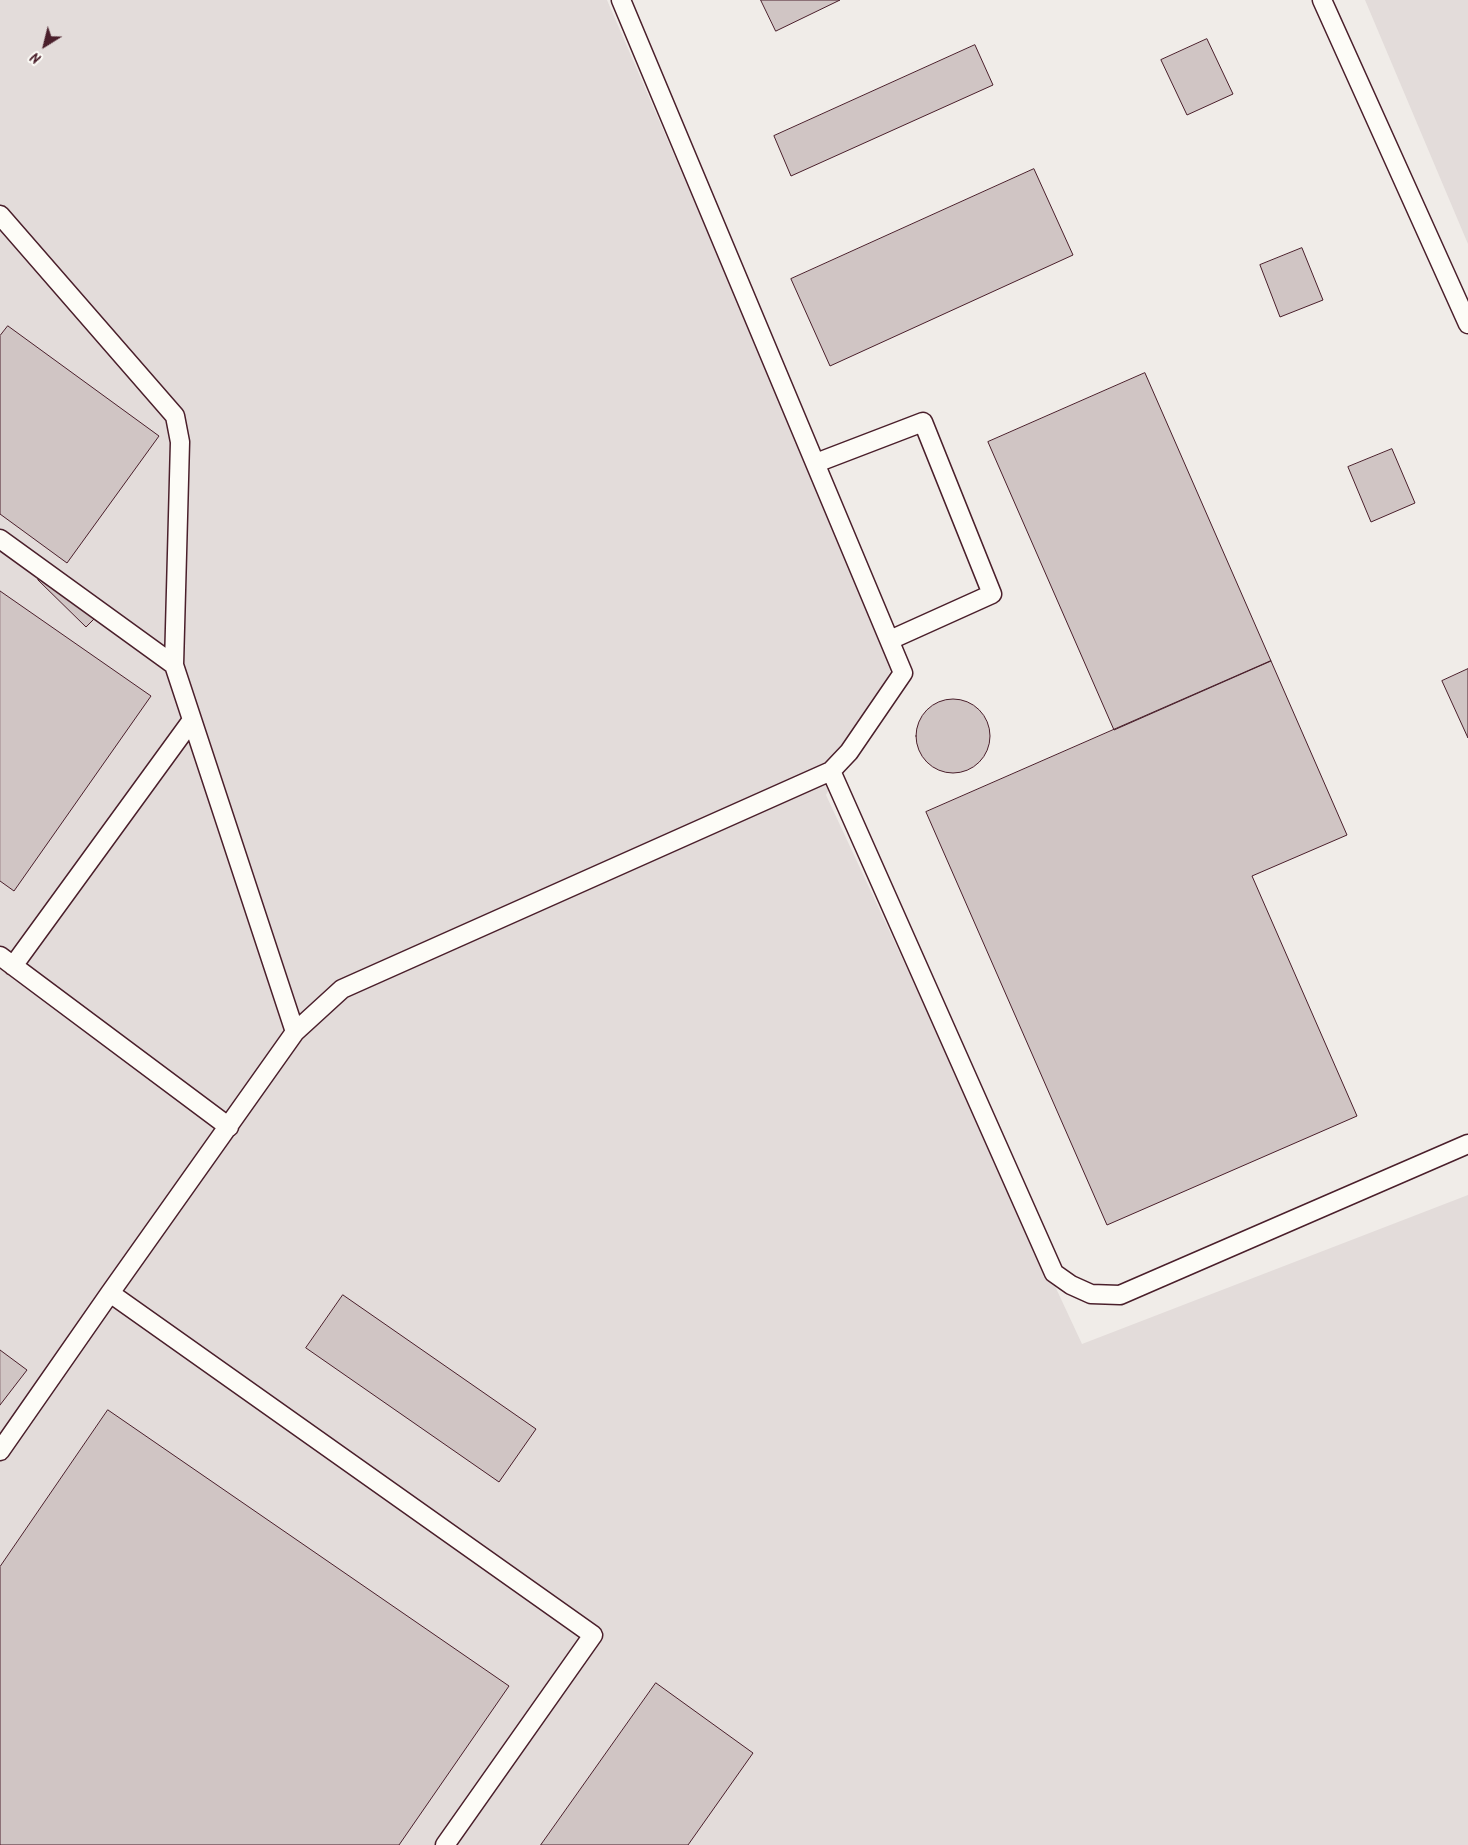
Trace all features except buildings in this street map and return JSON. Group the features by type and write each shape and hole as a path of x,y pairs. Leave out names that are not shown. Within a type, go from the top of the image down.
{"lane":[{"path":"0,1451 295,1032 342,988 831,771 849,752 903,673 621,0"},
{"path":"1322,0 1468,324"},
{"path":"0,215 175,416 180,442 174,665 295,1032"},
{"path":"816,463 923,422 992,594 890,640"},
{"path":"0,539 174,665"},
{"path":"192,720 6,961 228,1128"},
{"path":"831,771 1054,1272 1071,1285 1091,1294 1120,1295 1468,1144"},
{"path":"110,1293 593,1635 445,1845"}],"shaded area":[{"path":"0,0 1468,0 1468,1845 0,1845"},
{"path":"0,0 607,0 894,664 826,795 1082,1344 1468,1195 1468,1845 0,1845"},
{"path":"1365,0 1468,0 1468,244"}]}
